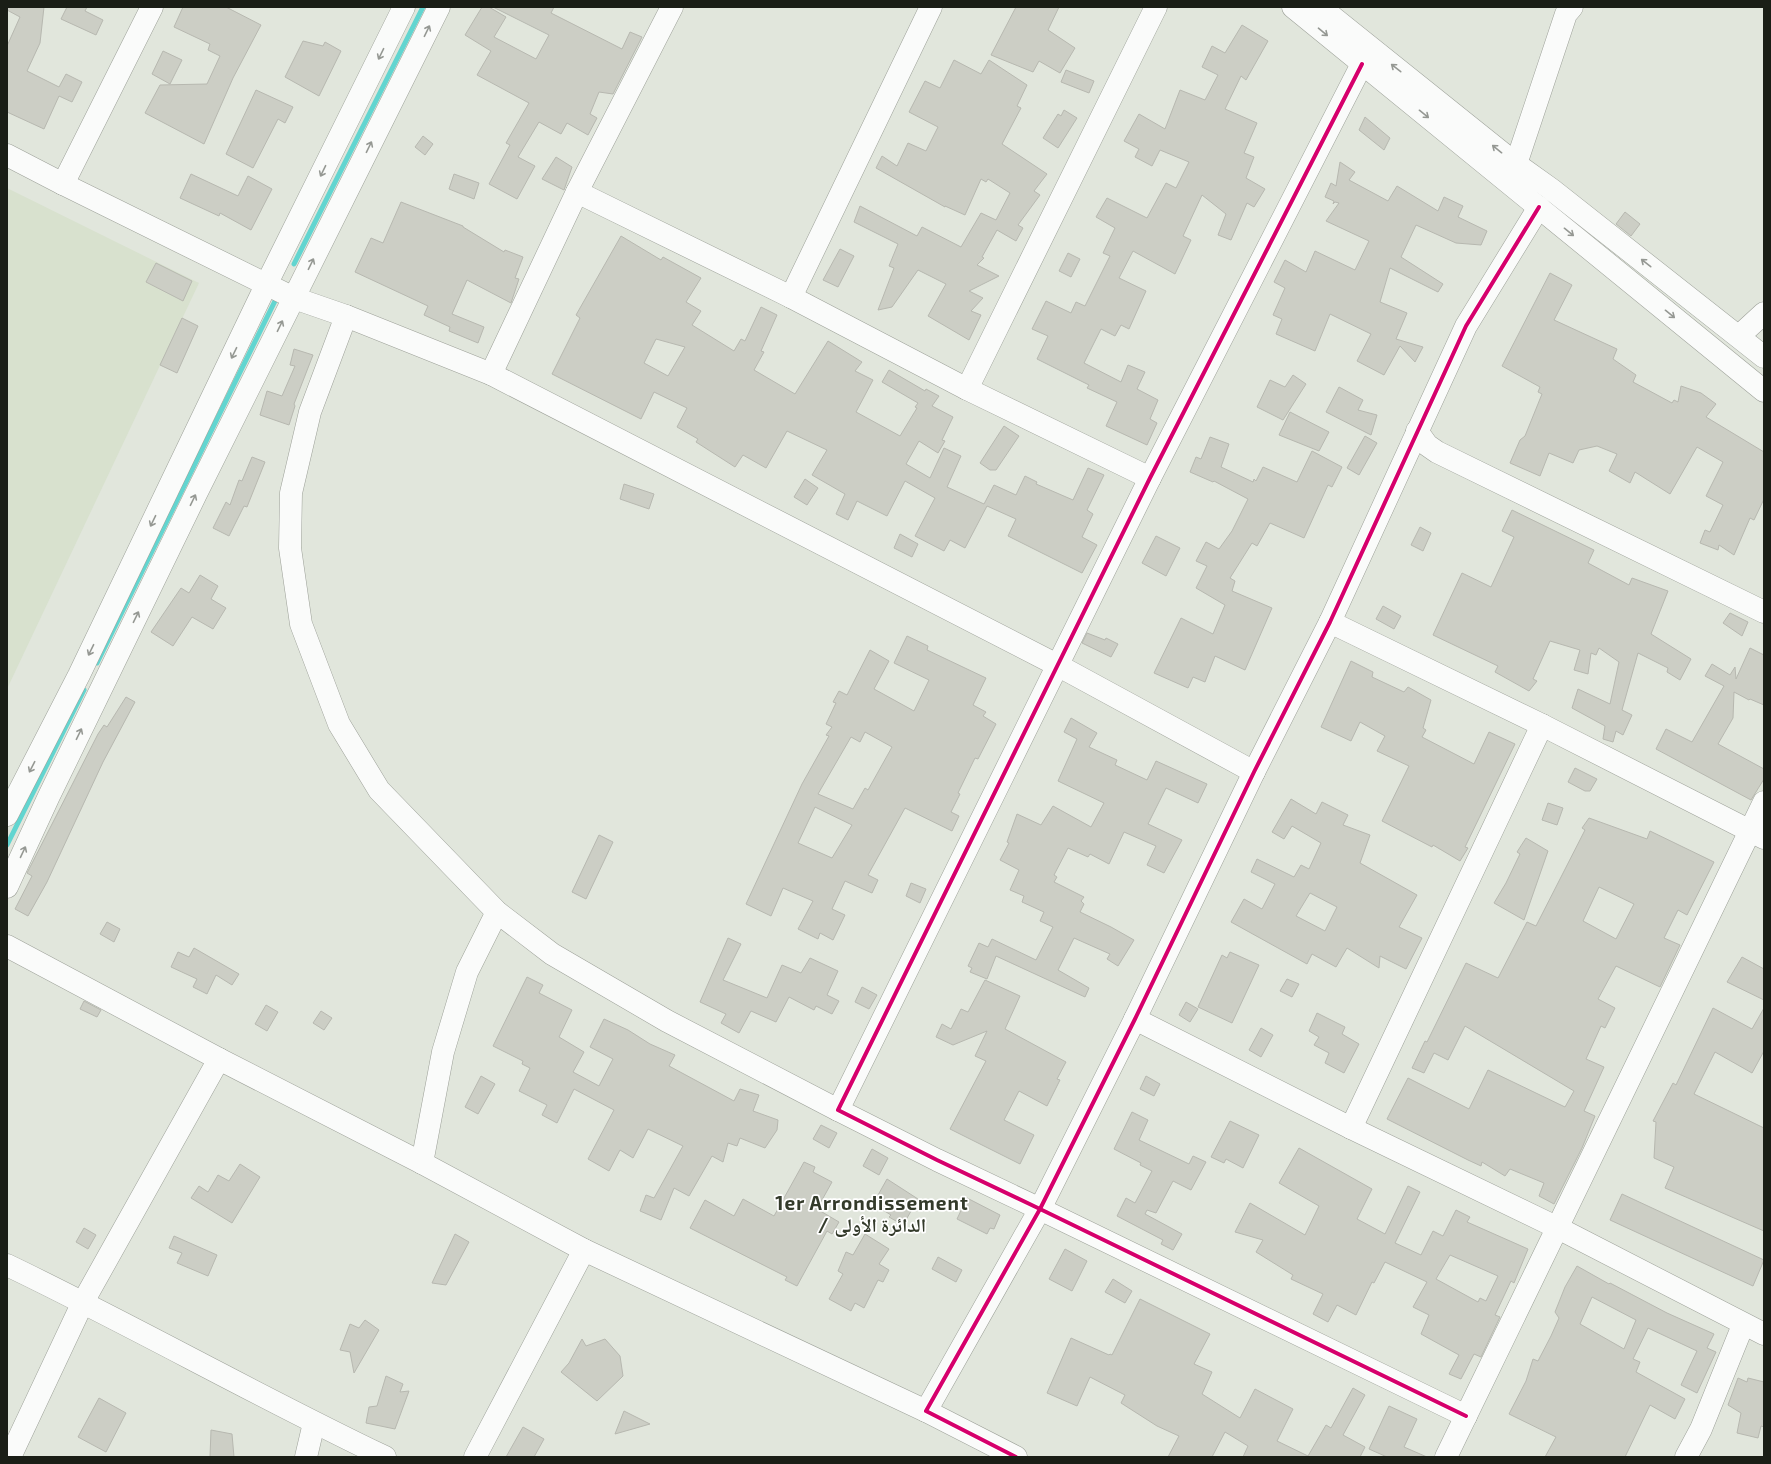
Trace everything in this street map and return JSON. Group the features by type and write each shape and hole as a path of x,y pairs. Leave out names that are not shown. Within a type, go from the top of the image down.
{"street":[{"path":"63,184 152,7"},
{"path":"7,815 79,675 266,285 404,7"},
{"path":"7,887 80,732 439,7"},
{"path":"491,374 577,192 672,7"},
{"path":"791,296 931,7"},
{"path":"967,389 1156,7"},
{"path":"1293,7 1764,391"},
{"path":"1320,7 1516,164 1551,189 1764,357"},
{"path":"1516,164 1566,14 1572,7"},
{"path":"838,1110 1059,666 1150,478 1362,64"},
{"path":"7,155 294,298 346,316 491,374 1059,666 1254,772"},
{"path":"577,192 791,296 967,389 1150,478"},
{"path":"926,1411 1040,1208 1135,1019 1254,772 1330,622 1466,326 1539,207"},
{"path":"1739,336 1764,313"},
{"path":"346,316 310,412 291,494 290,548 301,624 339,724 379,790 497,912 552,954 647,1009 775,1078 937,1160 1040,1208 1466,1416"},
{"path":"1417,431 1427,445 1437,452 1764,612"},
{"path":"1330,622 1542,725 1757,834"},
{"path":"1351,1128 1542,725"},
{"path":"1446,1457 1558,1228 1757,834 1764,802"},
{"path":"422,1163 443,1052 467,972 497,912"},
{"path":"7,946 218,1060 422,1163 584,1250 926,1411 982,1449 1016,1457"},
{"path":"1135,1019 1351,1128 1558,1228 1743,1325 1764,1334"},
{"path":"10,1457 83,1302 218,1060"},
{"path":"475,1457 584,1250"},
{"path":"7,1265 83,1302 314,1423 384,1457"},
{"path":"1686,1457 1701,1428 1743,1325"},
{"path":"306,1457 314,1423"}],"shaded area":[{"path":"7,188 199,283 7,689"}],"building":[{"path":"7,7 44,7 40,43 27,71 59,87 66,74 82,82 72,102 59,96 44,129 7,112 7,46 20,17 7,10"},
{"path":"67,7 87,7 85,11 103,20 96,35 61,19"},
{"path":"183,7 226,7 261,25 233,78 204,144 145,113 160,85 207,84 220,56 208,50 210,44 174,27"},
{"path":"482,7 489,7 506,17 494,37 536,59 549,35 493,7 554,7 551,13 622,49 630,32 642,37 613,94 599,92 590,114 597,118 588,135 567,123 561,134 539,122 518,157 535,166 517,199 489,184 510,145 506,143 529,103 477,75 491,51 465,35"},
{"path":"1016,7 1059,7 1048,30 1075,48 1060,73 1039,61 1033,72 991,55"},
{"path":"1242,25 1268,41 1246,80 1241,76 1225,109 1257,123 1244,153 1254,157 1246,178 1265,189 1254,207 1247,203 1231,240 1218,235 1226,214 1202,195 1183,236 1191,240 1175,274 1133,251 1119,278 1146,291 1129,329 1121,325 1115,336 1101,329 1084,363 1121,382 1128,365 1145,372 1137,389 1158,400 1150,419 1157,423 1147,445 1106,426 1117,402 1087,388 1089,385 1037,359 1048,336 1032,329 1046,301 1071,313 1076,302 1085,306 1110,256 1103,253 1115,228 1096,217 1107,198 1147,218 1166,183 1176,188 1189,162 1160,150 1152,166 1135,157 1139,149 1124,141 1139,114 1165,129 1180,90 1205,100 1218,75 1202,67 1212,46 1225,53"},
{"path":"303,41 323,46 325,42 341,51 319,96 285,77"},
{"path":"163,51 182,60 170,84 152,74"},
{"path":"954,60 981,74 989,60 1027,85 1017,106 1021,108 1002,144 1047,174 1034,191 1040,195 1018,225 1023,228 1016,241 997,230 982,257 984,258 977,265 999,276 969,291 983,298 971,311 981,315 969,340 928,316 946,284 918,270 892,307 878,310 894,268 889,266 898,244 854,222 860,206 917,236 922,227 961,247 981,213 996,220 1010,193 988,179 986,182 981,179 965,215 945,207 876,168 882,156 897,166 908,143 926,151 938,127 909,112 925,81 940,88"},
{"path":"1066,70 1094,81 1089,93 1061,82"},
{"path":"256,90 293,107 285,123 278,119 253,168 226,154"},
{"path":"1064,110 1077,118 1058,148 1043,138 1058,114 1061,116"},
{"path":"1365,117 1390,138 1384,150 1359,130"},
{"path":"423,136 433,144 425,155 415,147"},
{"path":"556,157 572,167 564,190 542,179"},
{"path":"1340,162 1355,172 1349,180 1388,201 1397,186 1438,211 1444,197 1463,206 1458,217 1487,231 1481,245 1456,243 1416,225 1401,257 1443,284 1438,292 1390,268 1380,302 1407,313 1396,339 1423,347 1415,362 1400,346 1384,375 1357,361 1371,334 1330,314 1315,351 1276,334 1282,319 1273,315 1285,288 1274,282 1285,260 1306,272 1315,251 1355,270 1369,241 1326,221 1339,203 1335,202 1333,204 1334,201 1325,197 1331,183 1336,186"},
{"path":"191,174 238,196 248,176 272,189 251,230 220,213 219,216 180,198"},
{"path":"454,174 479,183 474,199 449,189"},
{"path":"401,202 463,226 504,252 505,250 523,257 515,278 519,279 511,303 467,280 452,314 484,327 478,343 449,331 450,327 424,315 428,306 355,272 371,238 383,243"},
{"path":"1625,212 1640,224 1631,236 1616,224"},
{"path":"621,236 661,260 663,257 701,278 686,302 701,311 692,325 734,351 741,339 745,341 761,307 777,315 761,351 764,352 754,370 795,394 828,341 862,362 855,371 873,380 856,412 900,436 917,408 915,407 918,403 882,382 889,370 925,391 926,389 939,396 932,406 953,417 942,440 945,441 938,453 919,441 906,464 930,478 944,448 961,456 947,487 984,504 994,485 1016,495 1025,476 1037,482 1036,484 1073,500 1088,468 1104,475 1087,510 1093,514 1082,537 1097,545 1082,573 1008,536 1016,519 987,506 965,548 950,540 944,551 915,536 935,498 905,481 887,516 857,501 848,520 836,514 845,494 812,475 827,450 787,431 766,468 743,455 735,467 696,442 698,439 677,427 687,408 654,392 641,419 552,374 580,318 576,315","holes":["656,339 685,347 668,376 644,363"]},
{"path":"840,249 854,256 838,287 823,280"},
{"path":"1068,253 1080,259 1071,277 1059,271"},
{"path":"156,263 192,281 183,301 146,282"},
{"path":"1550,273 1572,285 1554,320 1617,349 1613,359 1636,375 1633,382 1672,403 1674,400 1678,402 1681,386 1701,393 1716,404 1706,417 1764,452 1764,499 1754,520 1750,518 1734,555 1719,545 1718,550 1700,543 1705,530 1710,532 1723,505 1706,496 1723,462 1697,447 1670,494 1635,472 1630,483 1609,471 1617,454 1597,446 1579,450 1573,463 1549,453 1540,476 1510,463 1520,440 1525,436 1542,394 1538,392 1540,387 1502,366"},
{"path":"182,318 198,326 177,373 160,365"},
{"path":"294,349 313,355 294,404 295,406 289,425 260,415 267,391 282,396 295,366 290,365"},
{"path":"1293,375 1306,384 1283,420 1257,407 1270,380 1285,387"},
{"path":"1339,387 1363,400 1358,410 1377,415 1371,435 1326,412"},
{"path":"1290,412 1329,432 1319,451 1279,435"},
{"path":"1004,426 1019,436 996,470 990,470 980,463"},
{"path":"1365,436 1377,443 1359,475 1347,468"},
{"path":"1210,437 1229,444 1221,467 1253,482 1254,479 1256,481 1263,467 1297,482 1312,451 1342,467 1332,487 1328,485 1304,538 1270,523 1257,546 1252,543 1230,578 1235,581 1232,591 1272,608 1245,670 1215,656 1205,682 1193,677 1188,688 1154,673 1181,618 1213,634 1225,605 1196,588 1207,566 1196,561 1206,542 1219,549 1232,531 1248,499 1214,481 1213,482 1190,472 1196,457 1201,459"},
{"path":"252,457 265,462 247,507 244,506 229,536 213,528 226,502 230,505 239,480 242,481"},
{"path":"805,479 818,488 807,505 794,497"},
{"path":"624,484 654,494 649,509 620,499"},
{"path":"1512,510 1594,550 1588,563 1629,585 1632,578 1668,591 1651,634 1691,659 1680,680 1667,672 1668,668 1638,653 1622,710 1632,715 1623,735 1616,731 1613,742 1603,739 1605,726 1572,708 1578,689 1610,704 1619,662 1599,648 1596,655 1591,653 1588,674 1574,670 1580,650 1550,641 1533,679 1537,681 1529,691 1495,672 1498,666 1433,635 1462,573 1491,587 1514,537 1502,531"},
{"path":"1420,527 1431,533 1423,551 1411,545"},
{"path":"900,534 918,544 912,557 894,548"},
{"path":"1156,536 1180,548 1166,576 1142,563"},
{"path":"200,575 218,586 211,599 226,608 213,629 192,617 173,646 151,632 181,588 189,593"},
{"path":"1383,606 1401,616 1394,629 1376,619"},
{"path":"1730,613 1748,622 1742,636 1723,623"},
{"path":"1087,633 1105,640 1106,638 1118,644 1111,657 1082,643"},
{"path":"907,636 928,646 927,650 986,678 973,705 986,712 983,716 996,724 978,759 975,758 958,793 960,794 951,812 959,816 952,831 905,808 868,875 878,880 872,893 845,881 832,909 845,915 833,940 820,933 818,939 798,929 813,901 783,888 771,916 746,904 802,784 829,736 826,735 832,727 826,724 836,703 833,702 839,691 847,695 870,650 889,661 874,689 914,711 929,680 894,663","holes":["865,732 892,747 868,790 865,788 853,809 818,794 851,737 860,742","815,807 852,825 832,858 798,843"]},
{"path":"1750,648 1764,655 1764,705 1750,699 1749,700 1734,692 1733,718 1718,744 1764,769 1764,779 1751,800 1656,749 1666,729 1692,742 1724,686 1705,676 1712,664 1730,675 1735,667 1736,679"},
{"path":"1351,661 1373,672 1372,677 1404,692 1408,687 1431,700 1423,728 1426,730 1422,737 1474,764 1489,732 1515,744 1465,847 1468,848 1460,861 1433,845 1432,847 1382,821 1409,766 1377,751 1385,736 1360,722 1351,741 1321,727"},
{"path":"126,697 135,702 103,762 47,882 28,916 15,909 32,876 27,873 98,734 104,725 107,727"},
{"path":"1071,718 1097,733 1089,747 1117,760 1115,765 1147,780 1156,761 1207,784 1198,803 1166,788 1148,824 1182,840 1164,873 1147,865 1156,846 1124,832 1109,864 1090,854 1088,857 1068,848 1054,875 1057,877 1054,882 1084,897 1081,901 1084,904 1080,912 1134,940 1118,966 1107,959 1110,954 1074,938 1058,970 1089,988 1085,997 996,956 987,979 970,972 972,968 968,966 979,943 988,947 992,939 1036,960 1053,927 1040,921 1044,912 1022,902 1024,896 1010,890 1019,870 1000,860 1009,843 1007,842 1017,814 1041,825 1053,806 1091,827 1104,803 1058,781 1077,739 1064,732"},
{"path":"1575,768 1597,779 1590,791 1585,791 1568,782"},
{"path":"1291,799 1316,814 1322,802 1348,815 1343,825 1370,835 1360,863 1417,895 1399,927 1422,938 1406,969 1380,956 1379,968 1347,948 1336,967 1312,954 1307,964 1231,922 1244,899 1262,909 1275,884 1251,872 1257,859 1294,877 1301,865 1309,869 1321,843 1292,826 1284,839 1272,832","holes":["1310,893 1337,907 1325,931 1296,916"]},
{"path":"1548,803 1563,808 1557,825 1542,820"},
{"path":"1589,818 1647,839 1650,831 1714,862 1687,915 1678,910 1664,938 1680,945 1660,987 1616,966 1598,999 1615,1008 1605,1028 1601,1026 1586,1059 1604,1067 1584,1111 1595,1116 1582,1148 1554,1204 1539,1196 1544,1183 1510,1169 1505,1176 1482,1162 1481,1166 1387,1119 1408,1078 1469,1109 1488,1070 1565,1107 1574,1091 1465,1026 1448,1060 1434,1053 1424,1073 1412,1068 1425,1041 1427,1042 1466,963 1498,978 1527,922 1536,926 1585,830 1582,828","holes":["1599,887 1634,904 1616,939 1583,921"]},
{"path":"599,835 613,842 586,899 572,892"},
{"path":"1526,838 1548,851 1524,920 1494,903 1506,883 1520,854 1517,852"},
{"path":"911,883 926,889 920,903 906,896"},
{"path":"107,922 120,929 114,942 100,934"},
{"path":"728,938 741,944 723,980 767,998 782,965 801,973 810,958 838,971 827,995 839,1001 832,1014 816,1006 814,1010 789,997 776,1022 751,1011 739,1033 721,1023 726,1014 700,1002"},
{"path":"194,948 239,974 232,985 216,975 207,994 193,987 197,979 171,967 178,952 189,957"},
{"path":"1230,952 1259,965 1232,1023 1198,1007 1222,955 1227,958"},
{"path":"1742,957 1764,969 1764,1000 1727,982"},
{"path":"527,977 543,985 539,993 572,1010 559,1037 584,1052 573,1072 599,1086 613,1059 590,1047 604,1019 628,1030 650,1044 675,1055 669,1066 734,1101 740,1089 759,1095 753,1111 778,1120 777,1130 765,1148 740,1138 737,1146 728,1143 723,1162 712,1156 689,1196 674,1188 661,1220 640,1211 646,1195 654,1198 683,1146 648,1129 633,1158 620,1150 609,1171 588,1159 614,1110 574,1089 557,1123 542,1115 547,1105 519,1091 530,1068 522,1064 523,1061 493,1046"},
{"path":"1287,979 1299,984 1292,997 1280,991"},
{"path":"985,980 1020,996 1005,1029 1066,1062 1057,1079 1060,1080 1047,1106 1019,1091 1004,1120 1034,1135 1020,1164 950,1129 986,1061 975,1056 987,1031 953,1045 936,1037 942,1024 951,1029 961,1009 968,1012"},
{"path":"862,987 877,995 869,1009 855,1002"},
{"path":"84,1001 101,1010 97,1017 80,1009"},
{"path":"1186,1002 1198,1009 1190,1022 1179,1015"},
{"path":"266,1005 278,1012 267,1031 255,1024"},
{"path":"1713,1008 1752,1029 1764,1008 1764,1051 1752,1073 1715,1052 1694,1094 1764,1128 1764,1231 1665,1188 1674,1167 1654,1158 1656,1122 1653,1121 1673,1083 1676,1085"},
{"path":"321,1011 332,1018 324,1030 313,1023"},
{"path":"1317,1013 1345,1027 1342,1034 1359,1044 1344,1073 1325,1063 1329,1053 1314,1045 1319,1037 1309,1031"},
{"path":"1261,1028 1273,1035 1261,1057 1249,1050"},
{"path":"481,1076 495,1084 478,1114 465,1107"},
{"path":"1146,1076 1160,1084 1154,1096 1140,1089"},
{"path":"1132,1112 1148,1120 1139,1140 1189,1164 1193,1156 1206,1162 1191,1190 1173,1181 1156,1213 1147,1210 1145,1214 1182,1234 1173,1250 1161,1244 1163,1240 1117,1216 1126,1198 1135,1203 1152,1171 1140,1165 1141,1163 1114,1149"},
{"path":"1230,1121 1259,1135 1243,1168 1226,1159 1224,1163 1211,1157"},
{"path":"821,1125 837,1133 829,1148 813,1139"},
{"path":"1299,1148 1372,1189 1357,1219 1385,1234 1408,1186 1420,1192 1395,1243 1421,1255 1433,1231 1443,1236 1456,1210 1470,1217 1467,1222 1528,1249 1514,1283 1511,1281 1495,1315 1500,1317 1481,1357 1474,1354 1461,1379 1449,1374 1459,1355 1421,1334 1429,1315 1413,1307 1427,1282 1385,1262 1374,1283 1372,1282 1356,1315 1337,1305 1328,1322 1313,1314 1323,1294 1291,1279 1293,1275 1256,1252 1263,1240 1235,1232 1250,1203 1305,1235 1319,1206 1279,1183","holes":["1450,1255 1498,1276 1486,1301 1480,1298 1478,1302 1436,1279"]},
{"path":"872,1149 888,1158 879,1175 863,1166"},
{"path":"804,1162 815,1167 813,1172 832,1182 817,1209 839,1222 832,1234 827,1231 797,1286 785,1280 787,1277 690,1228 705,1200 734,1216 743,1199 774,1216"},
{"path":"240,1164 260,1177 232,1223 191,1198 199,1186 208,1192 218,1175 229,1181"},
{"path":"887,1179 918,1199 903,1225 889,1217 891,1215 873,1204"},
{"path":"1622,1194 1764,1260 1753,1286 1610,1220"},
{"path":"967,1198 1000,1215 994,1229 990,1228 987,1234 957,1219"},
{"path":"84,1228 96,1235 88,1249 76,1242"},
{"path":"455,1234 469,1242 446,1285 432,1283"},
{"path":"865,1234 889,1249 879,1264 889,1270 883,1282 878,1280 864,1308 855,1303 851,1311 829,1299 843,1274 838,1271 846,1252 853,1255"},
{"path":"174,1236 217,1255 208,1276 177,1263 182,1253 169,1248"},
{"path":"1065,1249 1087,1261 1072,1291 1049,1279"},
{"path":"938,1257 962,1270 956,1282 932,1269"},
{"path":"1577,1266 1667,1313 1714,1334 1707,1348 1716,1352 1697,1393 1681,1385 1697,1351 1648,1328 1633,1359 1640,1362 1636,1372 1685,1399 1675,1419 1650,1405 1625,1457 1545,1457 1556,1437 1509,1414 1526,1381 1533,1359 1538,1361 1559,1318 1555,1312 1565,1287","holes":["1592,1297 1636,1320 1624,1349 1580,1324"]},
{"path":"1113,1279 1132,1291 1125,1303 1105,1292"},
{"path":"1140,1299 1210,1334 1194,1364 1212,1372 1202,1394 1240,1418 1255,1389 1293,1409 1277,1441 1308,1456 1326,1425 1331,1428 1353,1388 1365,1395 1343,1435 1365,1447 1360,1457 1243,1457 1248,1446 1225,1432 1212,1457 1168,1457 1179,1436 1157,1426 1121,1403 1125,1395 1090,1377 1077,1406 1047,1393 1071,1338 1112,1355"},
{"path":"365,1320 379,1330 354,1373 350,1352 340,1350 350,1324 359,1328"},
{"path":"582,1339 586,1346 605,1339 620,1356 623,1376 597,1401 561,1372 569,1363"},
{"path":"386,1376 403,1384 400,1392 409,1391 395,1429 366,1423 369,1407 377,1406"},
{"path":"1738,1378 1747,1382 1748,1378 1764,1382 1764,1427 1761,1426 1758,1438 1737,1433 1741,1413 1728,1405"},
{"path":"99,1398 126,1413 106,1452 78,1437"},
{"path":"1389,1406 1417,1419 1404,1447 1427,1457 1387,1457 1369,1449"},
{"path":"624,1411 650,1424 615,1434"},
{"path":"523,1427 544,1439 534,1457 506,1457"},
{"path":"211,1430 232,1434 234,1457 210,1457"}],"waterway":[{"path":"294,264 423,7"},
{"path":"97,663 275,301"},
{"path":"7,845 84,690"}],"cycle path":[{"path":"1362,64 1150,478 838,1110 937,1160 1466,1416"},
{"path":"1016,1457 926,1411 1040,1209 1135,1019 1254,772 1330,622 1466,326 1539,207"}],"district":[{"name":"1er Arrondissement / الدائرة الأولى","path":"872,1214"}]}
